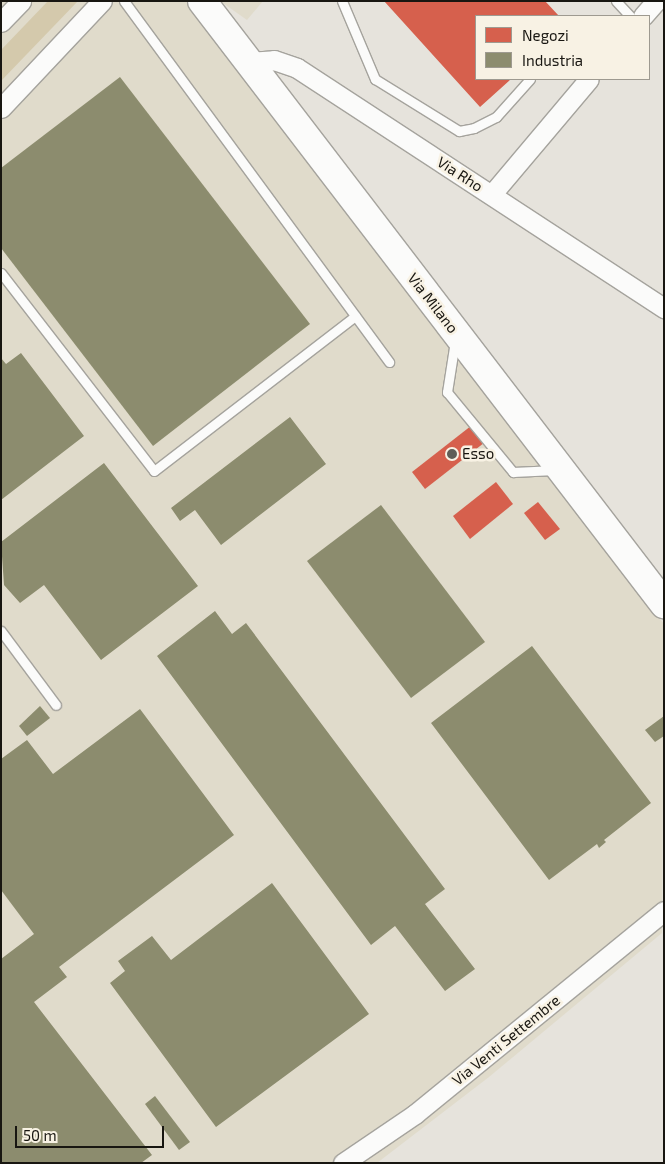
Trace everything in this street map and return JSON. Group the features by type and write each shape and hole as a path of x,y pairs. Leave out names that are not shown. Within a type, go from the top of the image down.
{"main road":[{"name":"Via Milano","path":"202,1 664,604"}],"street":[{"path":"1,22 21,1"},
{"path":"1,108 102,1"},
{"path":"644,15 656,1"},
{"name":"Via Rho","path":"248,62 274,60 297,68 664,308"},
{"path":"492,194 588,80"},
{"name":"Via Venti Settembre","path":"343,1163 415,1114 664,911"}],"lane":[{"path":"124,1 388,362"},
{"path":"342,1 375,79 459,131 474,128 496,117 529,80"},
{"path":"616,1 629,15"},
{"path":"1,273 154,471 355,316"},
{"path":"456,332 447,392 513,472 560,469"},
{"path":"1,631 56,706"}],"shaded area":[{"path":"1,1 188,1 664,624 662,933 489,1077 377,1163 1,1163"},
{"path":"48,1 78,1 1,81 1,50"},
{"path":"220,1 263,1 247,20"}],"building: Negozi":[{"path":"384,1 545,1 558,15 475,15 475,80 510,80 480,107"},
{"path":"476,422 489,439 425,489 412,472"},
{"path":"496,482 513,504 470,539 453,516"},
{"path":"538,502 560,529 545,540 524,513"}],"building: Industria":[{"path":"120,77 310,324 153,446 1,248 1,168"},
{"path":"21,353 84,436 1,500 1,358 6,364"},
{"path":"290,417 326,464 221,545 195,510 180,521 171,508"},
{"path":"104,463 198,586 101,660 44,585 20,603 4,585 1,542"},
{"path":"381,505 485,642 411,698 307,561"},
{"path":"215,611 232,634 246,623 445,889 425,904 475,969 445,991 395,926 371,945 157,656"},
{"path":"532,646 651,803 604,840 606,842 599,848 597,844 549,880 431,723"},
{"path":"40,706 50,718 27,736 19,726"},
{"path":"140,709 234,835 59,967 67,977 34,1002 152,1155 141,1163 1,1163 1,959 34,934 1,890 1,759 27,740 53,774"},
{"path":"664,716 664,736 655,742 645,730"},
{"path":"272,883 369,1014 216,1127 110,983 125,971 118,961 152,936 171,960"},
{"path":"155,1096 190,1142 179,1150 145,1104"}],"place":[{"name":"Esso","path":"452,454"}]}
